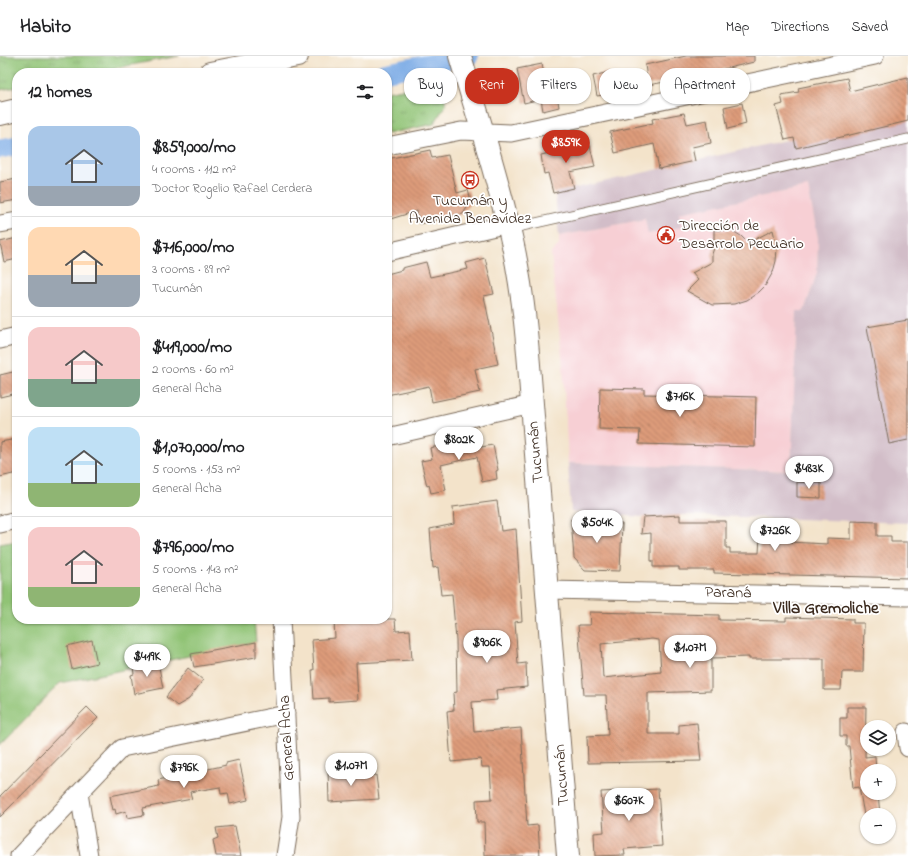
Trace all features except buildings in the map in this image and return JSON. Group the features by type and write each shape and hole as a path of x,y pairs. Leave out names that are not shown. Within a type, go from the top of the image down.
{"street":[{"path":"236,68 297,56"},
{"path":"392,145 461,131 511,133 875,56"},
{"name":"Tucumán","path":"462,62 508,226 518,273 527,338 568,856"},
{"path":"0,114 12,111"},
{"path":"0,224 12,222"},
{"path":"392,251 508,226"},
{"path":"0,340 12,337"},
{"path":"392,436 532,404"},
{"path":"0,524 12,521"},
{"name":"Paraná","path":"547,590 908,597"},
{"name":"General Acha","path":"281,624 291,817 285,856"},
{"path":"18,856 122,748 286,714"},
{"path":"79,793 88,856"}],"lane":[{"path":"508,226 908,139"}],"shaded area":[{"path":"908,112 908,523 685,515 643,517 571,512 568,463 791,471 797,311 804,311 817,273 818,238 808,187 679,213 681,227 648,234 645,219 559,236 555,193"},
{"path":"808,187 818,238 817,273 804,311 797,312 791,471 568,463 563,367 551,253 559,245 559,236 645,219 649,234 678,213"}],"green space":[{"path":"0,56 179,56 115,68 12,68 12,88 0,90"},
{"path":"404,88 404,104 446,104 434,124 392,133 392,91"},
{"path":"12,542 12,624 254,624 256,642 60,683 0,745 0,544"}],"waterway":[{"path":"392,71 469,56"},
{"path":"0,149 12,147"}],"place":[{"name":"Tucumán y Avenida Benavídez","path":"470,180"},
{"name":"Dirección de Desarrolo Pecuario","path":"666,235"}],"district":[{"name":"Villa Gremoliche","path":"826,608"}]}
